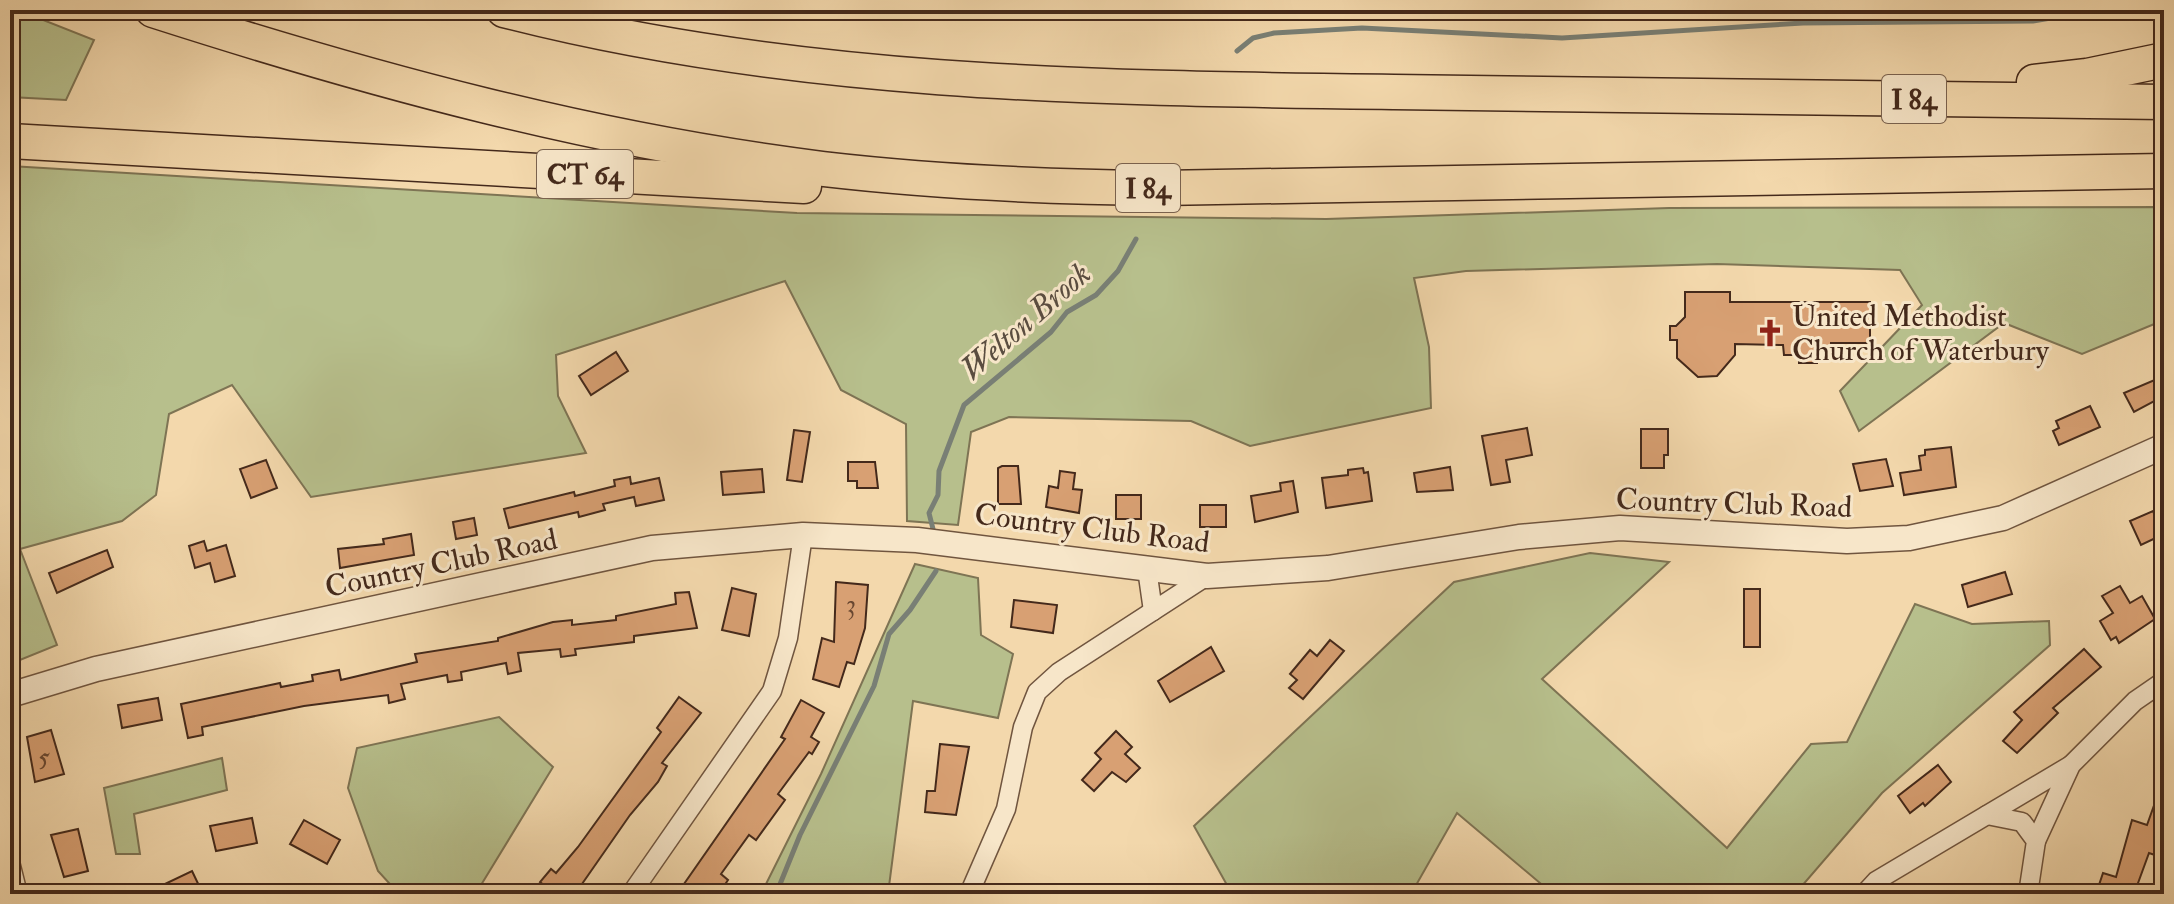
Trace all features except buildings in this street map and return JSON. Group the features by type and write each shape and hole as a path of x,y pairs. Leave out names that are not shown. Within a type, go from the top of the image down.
{"highway":[{"name":"I 84","path":"153,10 407,87 570,125 736,156 891,176 997,184 1161,188 2164,171"},
{"name":"I 84","path":"504,10 674,46 915,77 1161,89 2164,102"},
{"path":"1665,96 2037,82 2087,76 2164,60"},
{"name":"CT 64","path":"10,141 918,193 1161,188"}],"street":[{"name":"Country Club Road","path":"10,695 96,669 652,548 803,535 917,540 1207,576 1328,568 1519,537 1620,528 1832,541 1909,538 2003,518 2164,446"},
{"path":"631,894 772,691 788,638 803,535"},
{"path":"1147,569 1153,611"},
{"path":"969,894 1006,809 1023,727 1037,692 1059,672 1207,576"},
{"path":"1864,894 1876,881 2071,765 2135,701 2164,681"},
{"path":"2028,894 2036,841 2071,765"},
{"path":"1987,815 2011,817 2022,822 2036,841"},
{"path":"10,862 18,894"}],"green space":[{"path":"10,10 18,10 94,40 66,100 10,97"},
{"path":"10,166 797,213 1326,219 1669,208 2164,207 2164,320 2082,354 2004,323 1859,431 1840,391 1922,305 1900,270 1717,264 1466,271 1414,278 1429,347 1431,408 1250,446 1191,421 1009,417 971,432 958,525 907,521 906,424 841,390 785,281 556,355 558,396 586,453 311,497 232,385 169,414 156,495 122,521 20,549 57,645 10,664"},
{"path":"1590,553 1669,562 1542,679 1727,848 1811,744 1847,742 1915,604 1972,624 2049,621 2050,645 1882,793 1795,894 1553,894 1457,813 1411,894 1232,894 1194,826 1454,582"},
{"path":"915,564 978,578 981,635 1013,654 998,718 913,701 888,894 761,894 821,774"},
{"path":"499,717 553,767 481,885 463,894 399,894 378,871 348,788 357,748"},
{"path":"222,758 227,790 134,814 140,854 116,854 104,788"}],"waterway":[{"name":"Welton Brook","path":"1237,51 1253,38 1274,33 1362,28 1562,38 1803,23 2033,21 2098,10"},
{"name":"Welton Brook","path":"934,533 929,513 938,495 939,471 964,405 1051,332 1067,312 1096,295 1118,271 1136,239"},
{"name":"Welton Brook","path":"776,894 800,835 874,686 889,634 910,610 936,571"}],"place":[{"name":"United Methodist Church of Waterbury","path":"1770,333"}]}
